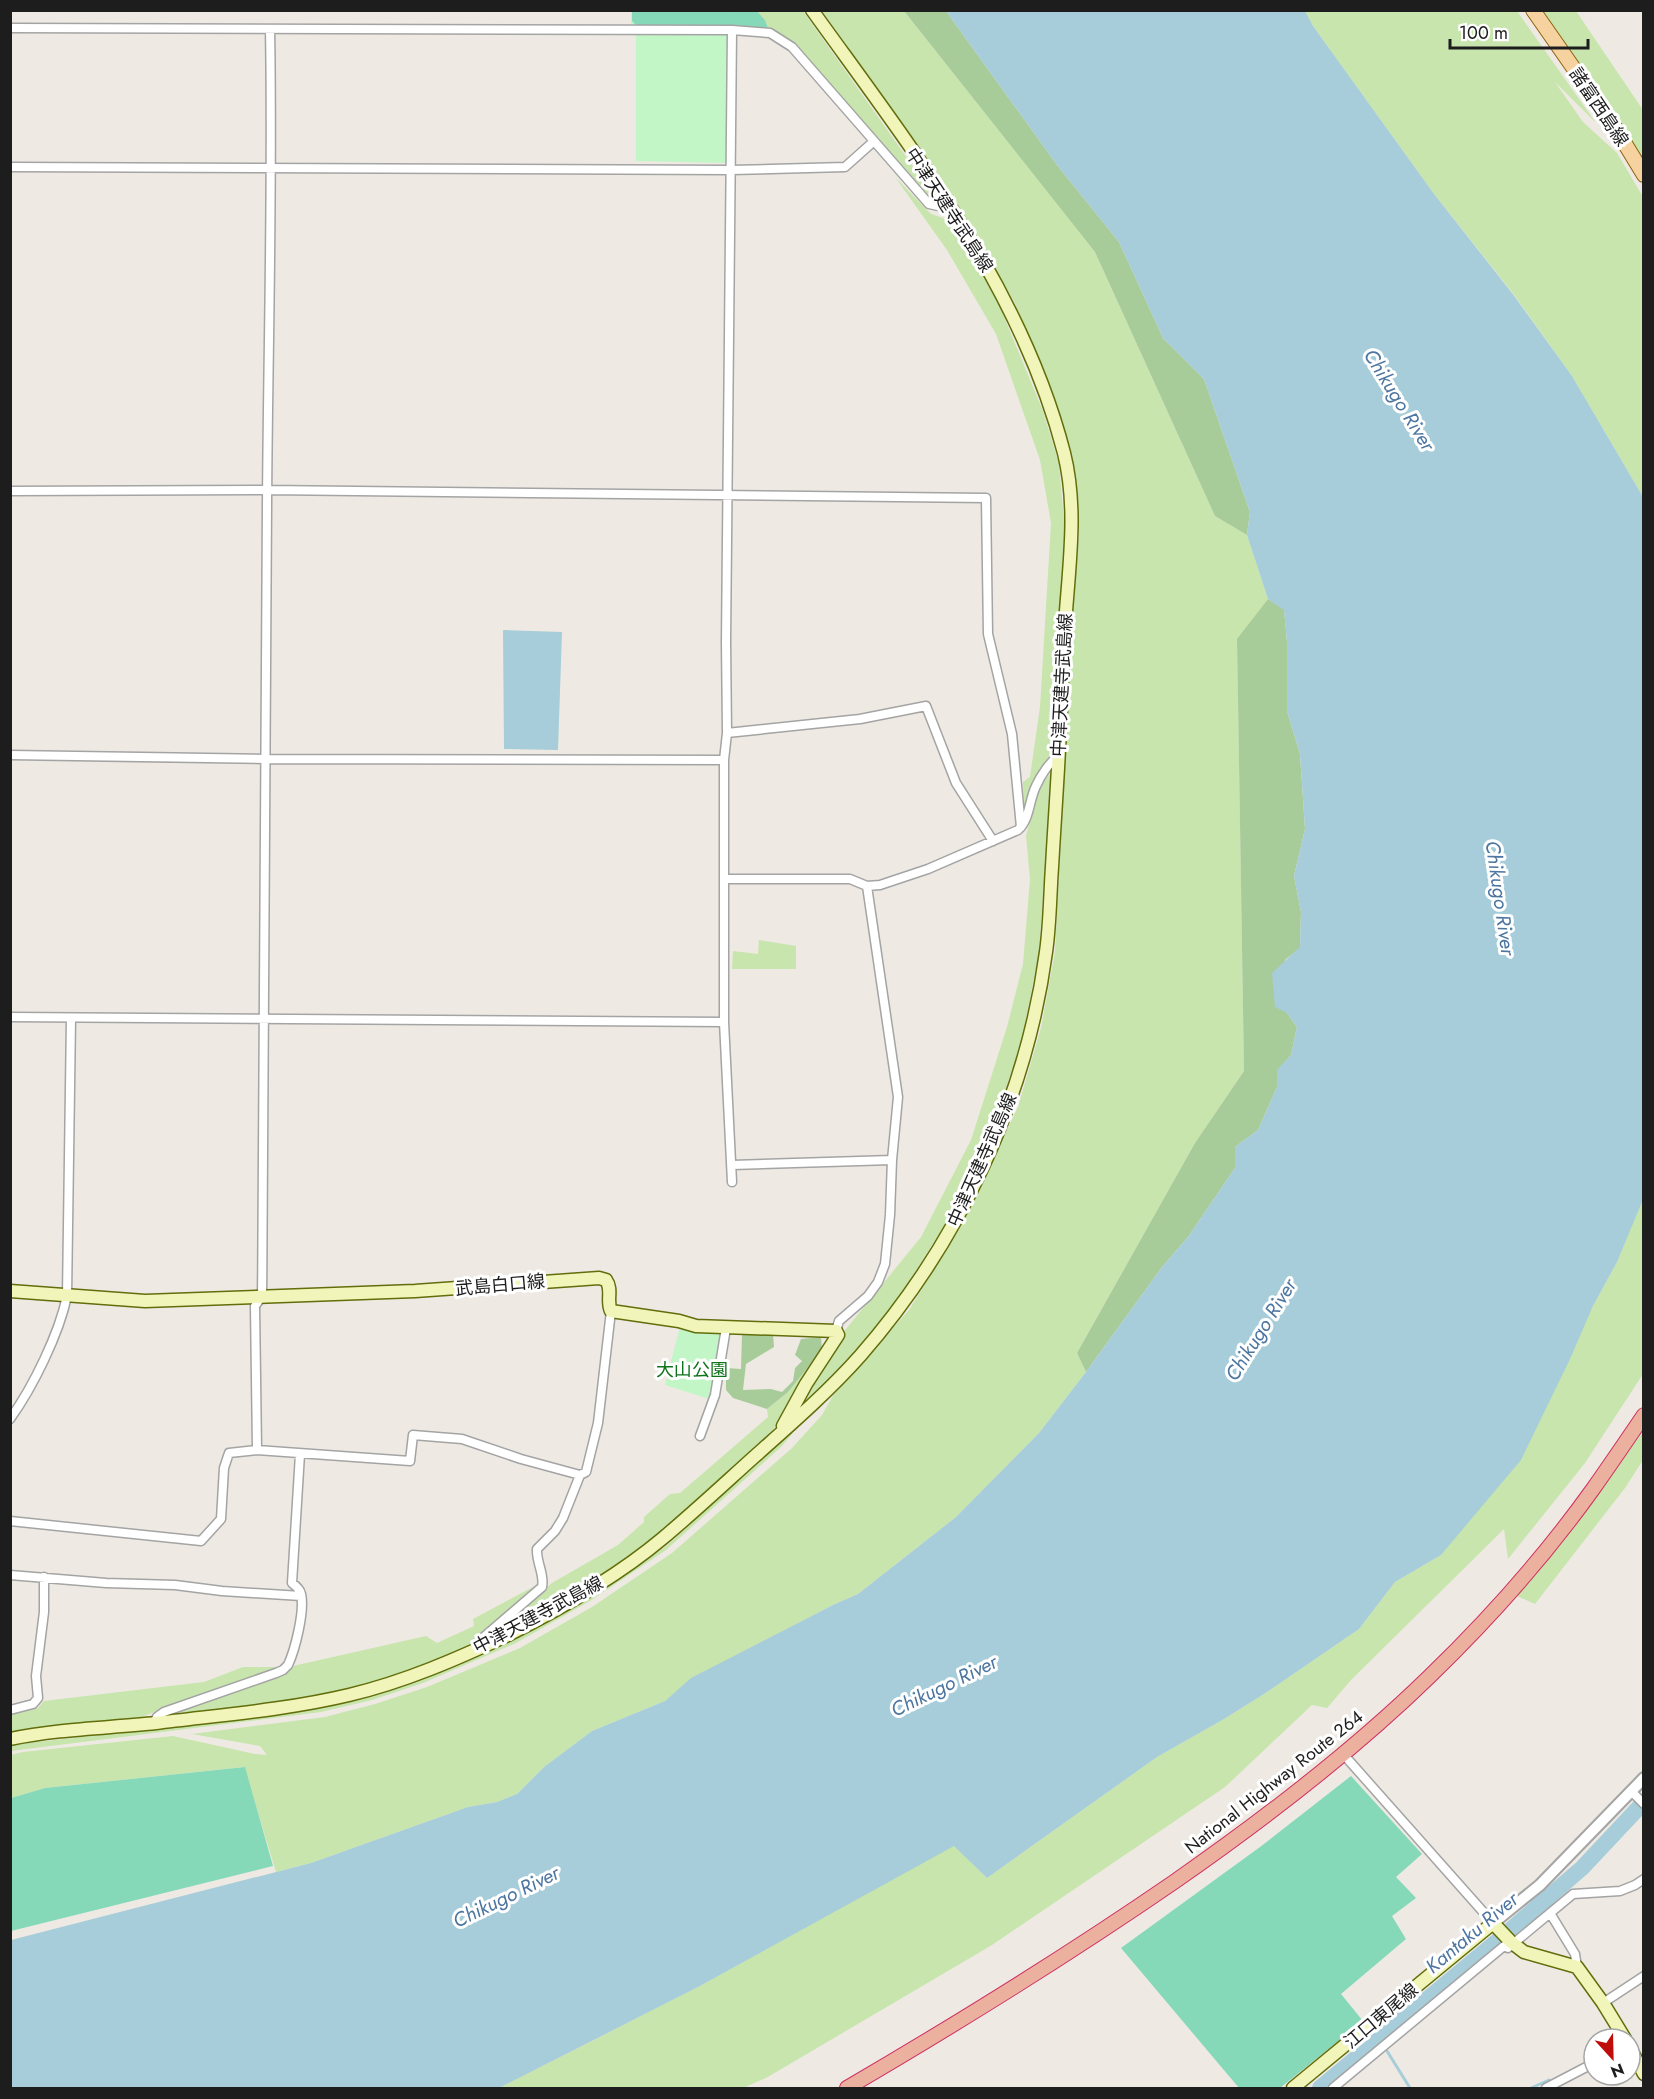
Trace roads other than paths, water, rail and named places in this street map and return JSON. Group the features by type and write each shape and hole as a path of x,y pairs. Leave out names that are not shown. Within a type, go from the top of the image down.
{"highway":[{"name":"National Highway Route 264","path":"847,2088 942,2033 1094,1937 1241,1835 1344,1755 1429,1677 1483,1621 1548,1547 1592,1490 1644,1415"}],"main road":[{"name":"中津天建寺武島線","path":"10,1739 273,1709 352,1695 419,1674 472,1651 513,1632 584,1593 659,1542 776,1437 857,1359 902,1305 952,1228 988,1155 1010,1102 1031,1033 1046,950 1064,639 1072,542 1072,506 1065,459 1050,409 1020,333 998,287 952,209 812,10"},
{"name":"諸富西島線","path":"1533,10 1616,129 1644,175"},
{"name":"武島白口線","path":"10,1291 145,1301 415,1291 599,1278 606,1280 610,1285 609,1308 611,1311"},
{"path":"611,1311 679,1321 696,1326 836,1331 838,1335 806,1384 776,1437"},
{"path":"1495,1925 1524,1952 1577,1967 1618,2027"},
{"name":"江口東尾線","path":"1293,2088 1495,1925"}],"street":[{"path":"10,28 732,30 770,33 792,47 929,204 952,209"},
{"path":"257,1450 255,1306 262,1296 265,1020 267,490 272,168 270,29"},
{"path":"732,30 727,733 724,760 726,879 724,1022 732,1182"},
{"path":"10,167 731,170 845,167 873,142"},
{"path":"10,490 267,490 986,498 988,634 1012,734 1021,827"},
{"path":"727,733 860,719 926,706 956,783 993,841"},
{"path":"10,755 265,759 724,760"},
{"path":"726,879 850,879 867,886 880,885 928,869 1021,827 1036,786 1053,760 1059,755"},
{"path":"836,1331 839,1321 868,1296 878,1282 885,1264 898,1097 867,886"},
{"path":"10,1017 724,1022"},
{"path":"10,1419 26,1396 67,1296 70,1017"},
{"path":"732,1165 892,1160"},
{"path":"10,1521 201,1541 221,1518 224,1467 229,1453 257,1450 410,1461 413,1435 462,1439 510,1456 580,1475 586,1472 598,1423 611,1311"},
{"path":"700,1436 715,1395 726,1328"},
{"path":"154,1723 157,1717 164,1712 284,1670 291,1658 302,1610 302,1596 299,1589 292,1583 300,1454"},
{"path":"472,1651 478,1642 542,1587 543,1581 536,1556 537,1549 555,1531 563,1518 580,1475"},
{"path":"10,1575 106,1583 175,1585 222,1591 302,1596"},
{"path":"10,1710 33,1704 38,1698 36,1676 44,1612 44,1577"},
{"path":"1344,1755 1495,1925 1637,1797 1644,1778"},
{"path":"1333,2088 1504,1946 1508,1948 1573,1894 1620,1890 1644,1879"},
{"path":"1550,1913 1575,1954 1577,1967"},
{"path":"1603,2003 1644,1976"},
{"path":"1546,2088 1582,2069"}],"water":[{"name":"Chikugo River","path":"946,11 1305,11 1313,26 1434,194 1512,293 1572,376 1643,497 1644,1197 1617,1262 1592,1308 1521,1460 1441,1555 1395,1582 1359,1629 1264,1694 1157,1757 987,1878 954,1846 698,1987 499,2088 11,2088 11,1940 311,1863 468,1807 497,1802 517,1794 544,1767 592,1731 665,1701 691,1678 858,1594 956,1517 1039,1433 1162,1267 1188,1237 1235,1168 1235,1147 1258,1130 1277,1087 1277,1070 1291,1055 1297,1027 1287,1013 1275,1007 1272,973 1300,947 1301,912 1294,876 1305,829 1300,754 1287,711 1287,642 1284,610 1268,599 1247,535 1250,512 1204,379 1163,338 1119,242 1057,165"},
{"path":"503,630 562,632 558,750 504,749"}],"waterway":[{"name":"Kantaku River","path":"1320,2088 1582,1868 1644,1802"},
{"path":"1387,2051 1410,2088"},
{"path":"1531,2088 1549,2080"}],"park label":[{"name":"大山公園","path":"692,1370"}]}
